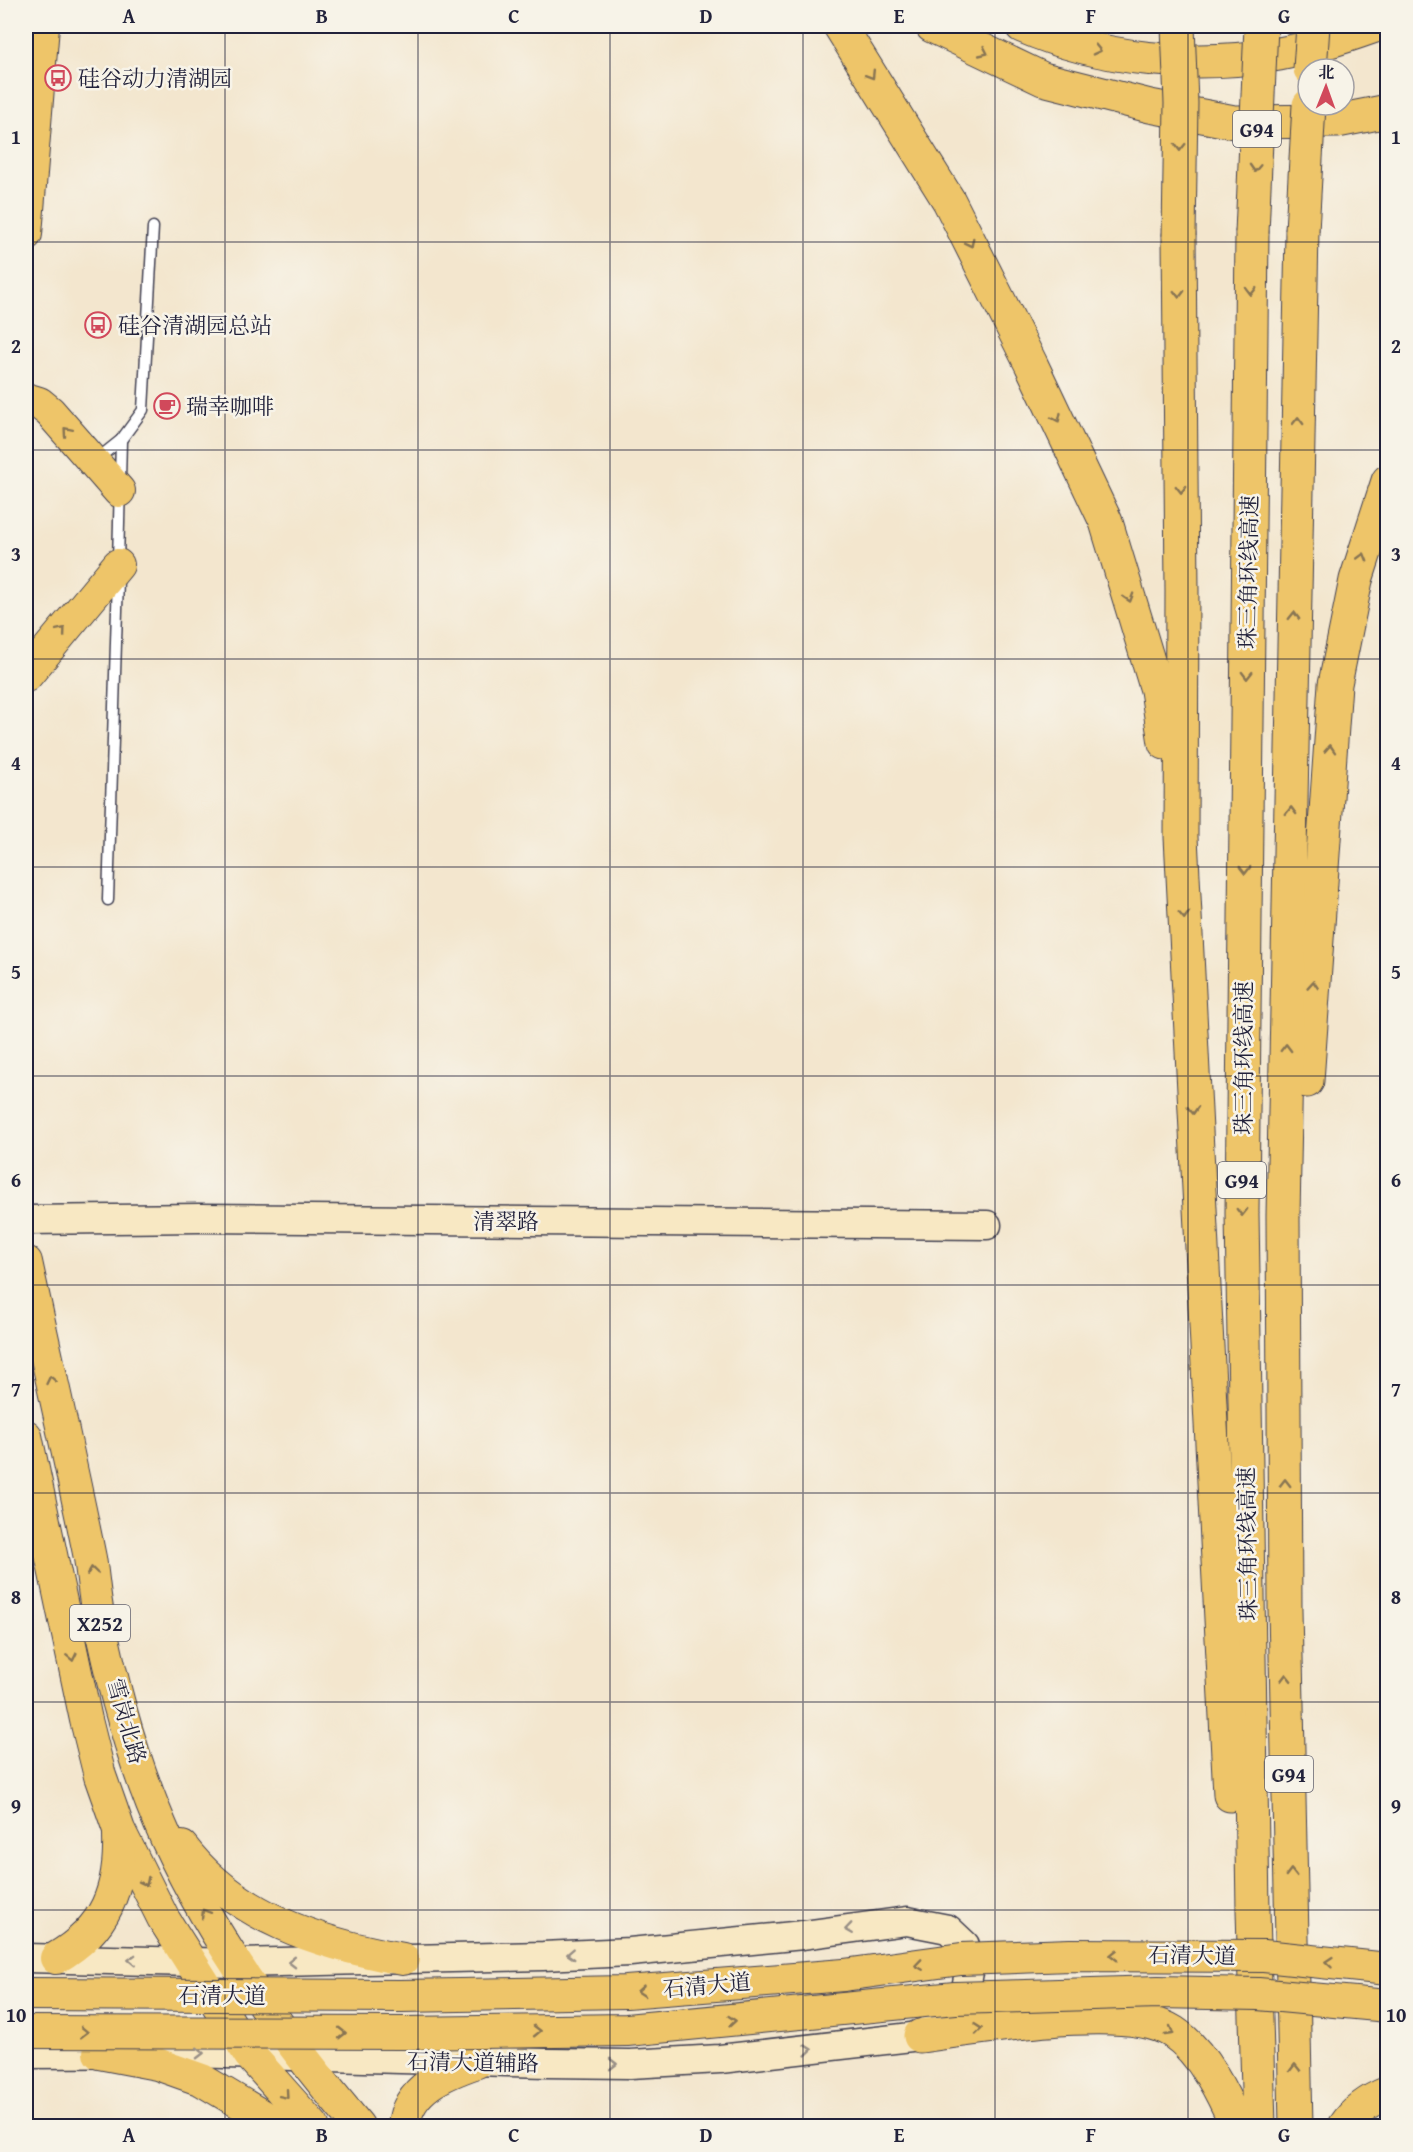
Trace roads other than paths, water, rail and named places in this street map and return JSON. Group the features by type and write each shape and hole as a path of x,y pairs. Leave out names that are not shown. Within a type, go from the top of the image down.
{"highway":[{"path":"840,26 949,201 1031,364 1106,522 1157,690 1181,837"},
{"path":"932,26 1043,79 1150,106 1234,122 1337,121 1388,111"},
{"path":"1022,26 1070,44 1119,55 1166,60 1278,54 1331,42 1376,26"},
{"path":"1178,26 1181,103 1179,236 1182,591 1181,837 1230,1791 1253,1910"},
{"name":"珠三角环线高速","path":"1259,2127 1253,1910 1242,1213 1252,232 1261,26"},
{"path":"1312,57 1313,26"},
{"name":"珠三角环线高速","path":"1296,2127 1285,1610 1283,1216 1302,231 1308,117"},
{"path":"1285,1421 1335,684 1356,580 1388,481"},
{"path":"920,2036 1093,2018 1128,2019 1151,2023 1173,2032 1190,2047 1220,2091 1236,2127"},
{"path":"1346,2127 1352,2117 1374,2098 1388,2093"}],"main road":[{"path":"26,234 43,26"},
{"path":"26,399 39,403 50,412 119,491"},
{"path":"26,676 118,565"},
{"name":"清翠路","path":"26,1220 212,1218 987,1225"},
{"name":"雪岗北路","path":"26,1262 90,1560 100,1624 136,1757 158,1816 199,1904 236,1963 358,2127"},
{"name":"雪岗北路","path":"26,1436 86,1720 100,1776 119,1830 190,1963 249,2054 312,2127"},
{"path":"158,1816 184,1851 214,1881 281,1925 349,1950 403,1959"},
{"path":"40,1958 84,1938 107,1909 117,1872 119,1830"},
{"path":"40,1958 236,1963 630,1952 803,1935 907,1921 948,1929 964,1945 969,1972 965,1994 953,2012 920,2036"},
{"name":"石清大道","path":"26,1994 401,1996 626,1992 844,1975 962,1959 1070,1955 1264,1956 1388,1969"},
{"name":"石清大道","path":"26,2032 404,2033 627,2030 955,1998 1158,1992 1258,1994 1388,2006"},
{"name":"石清大道辅路","path":"26,2054 249,2054 477,2062 630,2064 720,2059 920,2036"},
{"path":"99,2054 157,2064 202,2080 279,2127"},
{"path":"404,2127 409,2105 418,2092 436,2079 477,2062"}],"lane":[{"path":"93,462 121,440 142,410 153,227"},
{"path":"108,900 121,440"}],"place":[{"name":"硅谷动力清湖园","path":"58,78"},
{"name":"硅谷清湖园总站","path":"98,325"},
{"name":"瑞幸咖啡","path":"167,406"}]}
